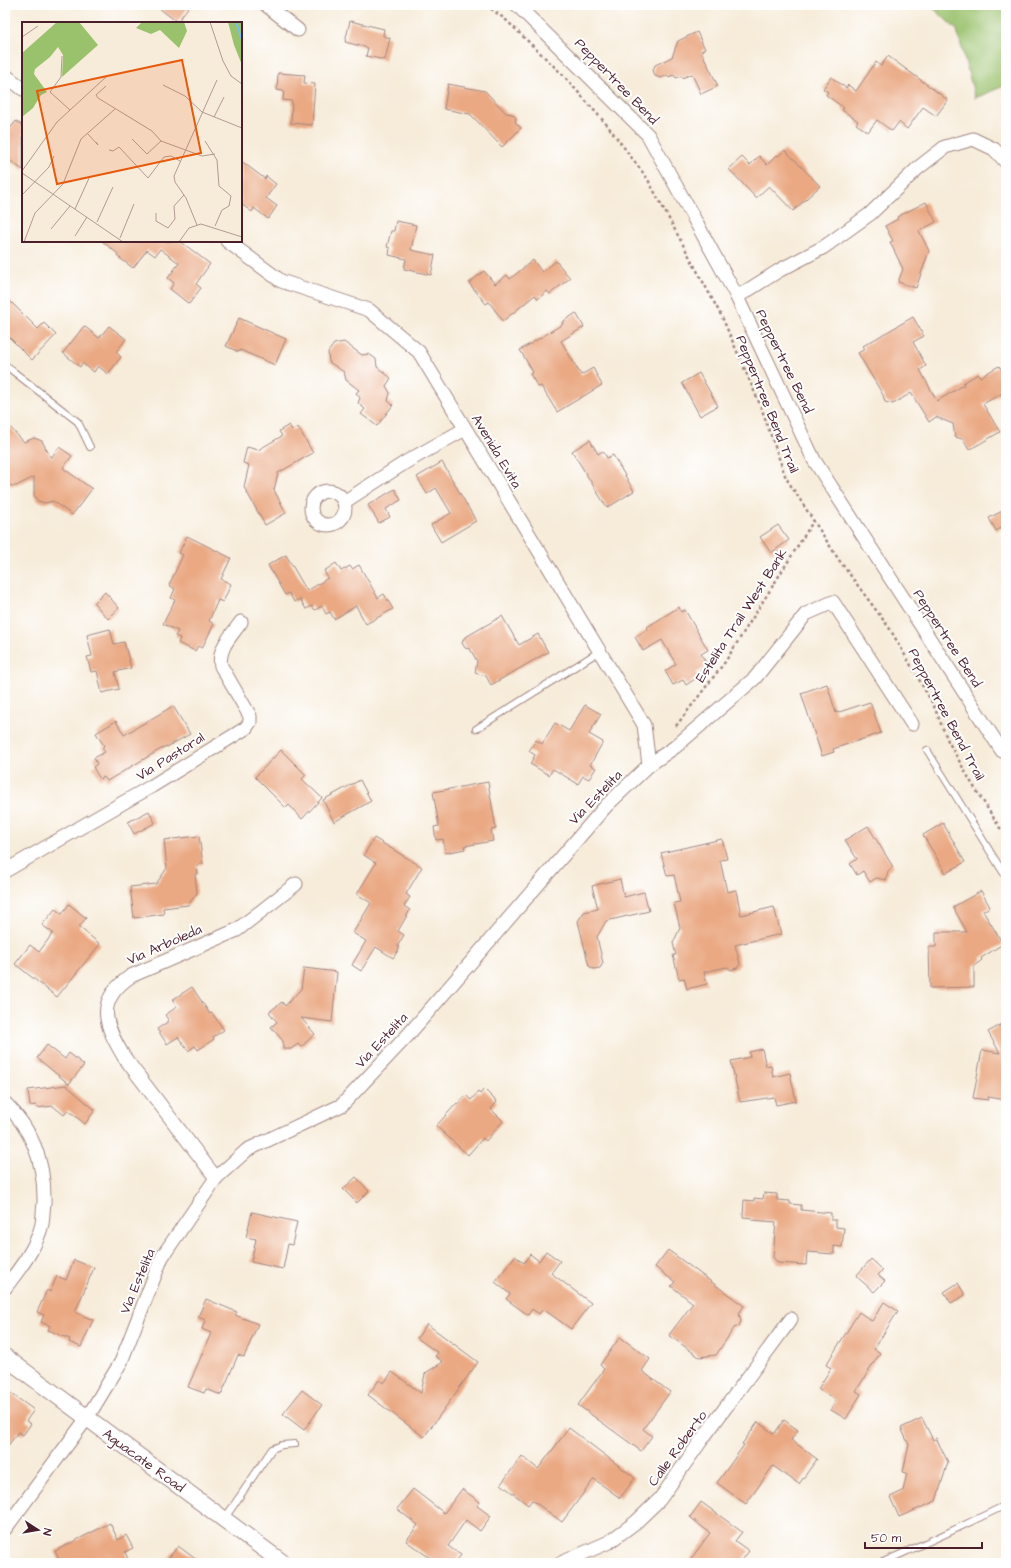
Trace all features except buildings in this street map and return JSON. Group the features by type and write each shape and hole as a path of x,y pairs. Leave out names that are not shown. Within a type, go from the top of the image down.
{"street":[{"path":"266,5 298,30"},
{"name":"Peppertree Bend","path":"517,5 648,135 737,297 814,460 1002,751"},
{"path":"5,75 22,88"},
{"path":"737,297 780,270 824,247 870,214 918,168 945,147 973,139 994,149 1006,162"},
{"name":"Avenida Evita","path":"228,242 281,281 369,310 419,352 644,725 650,765"},
{"path":"344,502 406,462 465,429"},
{"name":"Via Estelita","path":"5,1529 87,1418 121,1362 162,1257 216,1178 247,1150 342,1105 408,1035 606,806 650,765 675,748 755,678 806,614 833,602 912,724"},
{"name":"Via Pastoral","path":"5,871 152,786 246,728 250,722 250,716 221,666 219,659 220,652 241,622"},
{"name":"Via Arboleda","path":"216,1178 124,1058 113,1039 106,1019 107,1006 112,994 120,983 131,976 236,930 296,884"},
{"path":"5,1104 16,1114 28,1130 36,1149 44,1188 42,1224 28,1258 5,1288"},
{"name":"Calle Roberto","path":"561,1563 609,1542 636,1522 660,1499 703,1438 791,1320"},
{"name":"Aguacate Road","path":"5,1357 283,1563"}],"lane":[{"path":"5,365 78,422 90,447"},
{"path":"476,729 600,651"},
{"path":"927,750 1006,877"},
{"path":"224,1520 272,1449 282,1445 295,1444"},
{"path":"881,1563 1006,1505"}],"path":[{"name":"Peppertree Bend Trail","path":"486,5 506,20 564,76 607,125 647,178 722,317 761,407 786,478 839,560 890,630 933,704 948,741 971,782 1000,828 1006,833"},
{"name":"Estelita Trail West Bank","path":"675,728 725,662 814,520"}],"green space":[{"path":"930,5 1006,5 1006,85 975,98 957,30"}]}
